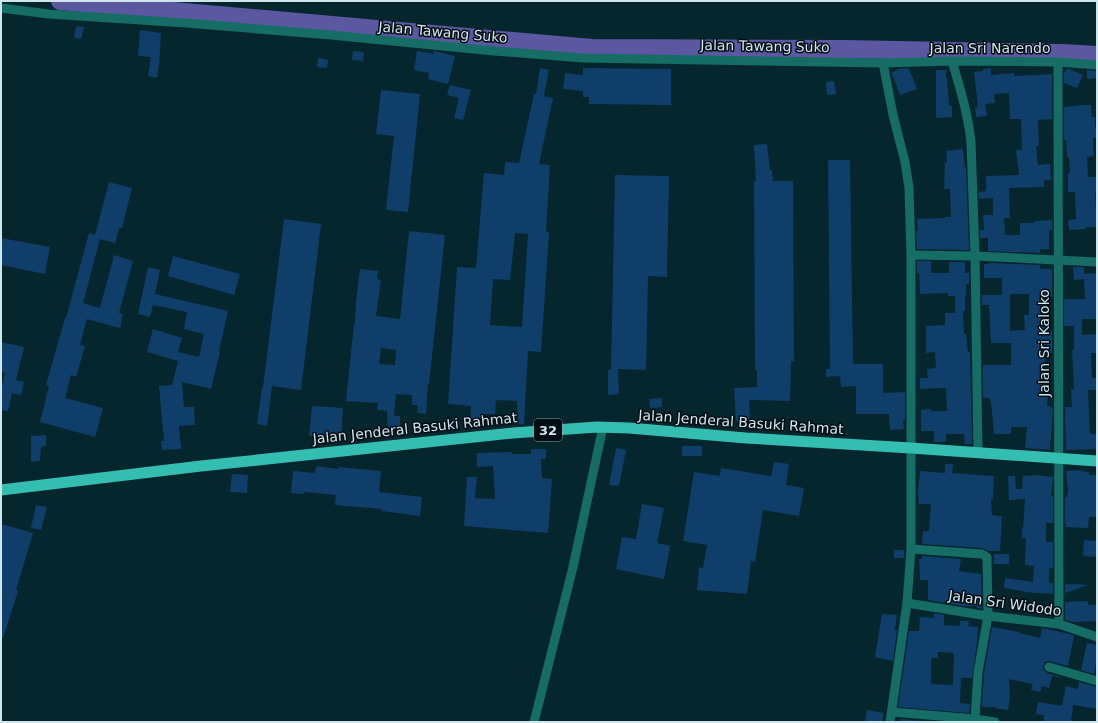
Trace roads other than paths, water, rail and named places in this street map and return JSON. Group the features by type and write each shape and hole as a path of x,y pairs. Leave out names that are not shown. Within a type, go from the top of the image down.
{"highway":[{"name":"Jalan Jenderal Basuki Rahmat","path":"1,490 201,466 505,433 602,427 1097,461"}],"street":[{"name":"Jalan Tawang Suko","path":"1,8 49,14 186,23 582,58 883,64"},
{"name":"Jalan Sri Narendo","path":"883,64 952,61 1058,62 1097,65"},
{"path":"952,61 964,102 971,142 975,256 978,453"},
{"name":"Jalan Sri Kaloko","path":"1058,62 1059,624"},
{"path":"883,64 893,115 905,162 909,188 911,255 911,549 907,603 890,722"},
{"path":"911,255 975,256 1097,262"},
{"path":"534,722 573,567 602,427"},
{"path":"911,549 982,554 987,557 988,616 978,672 975,719"},
{"name":"Jalan Sri Widodo","path":"907,603 988,616 1059,624 1097,637"},
{"path":"1049,667 1097,681"},
{"path":"892,712 995,722"}],"waterway":[{"path":"60,1 592,48 844,49 1097,55"}]}
